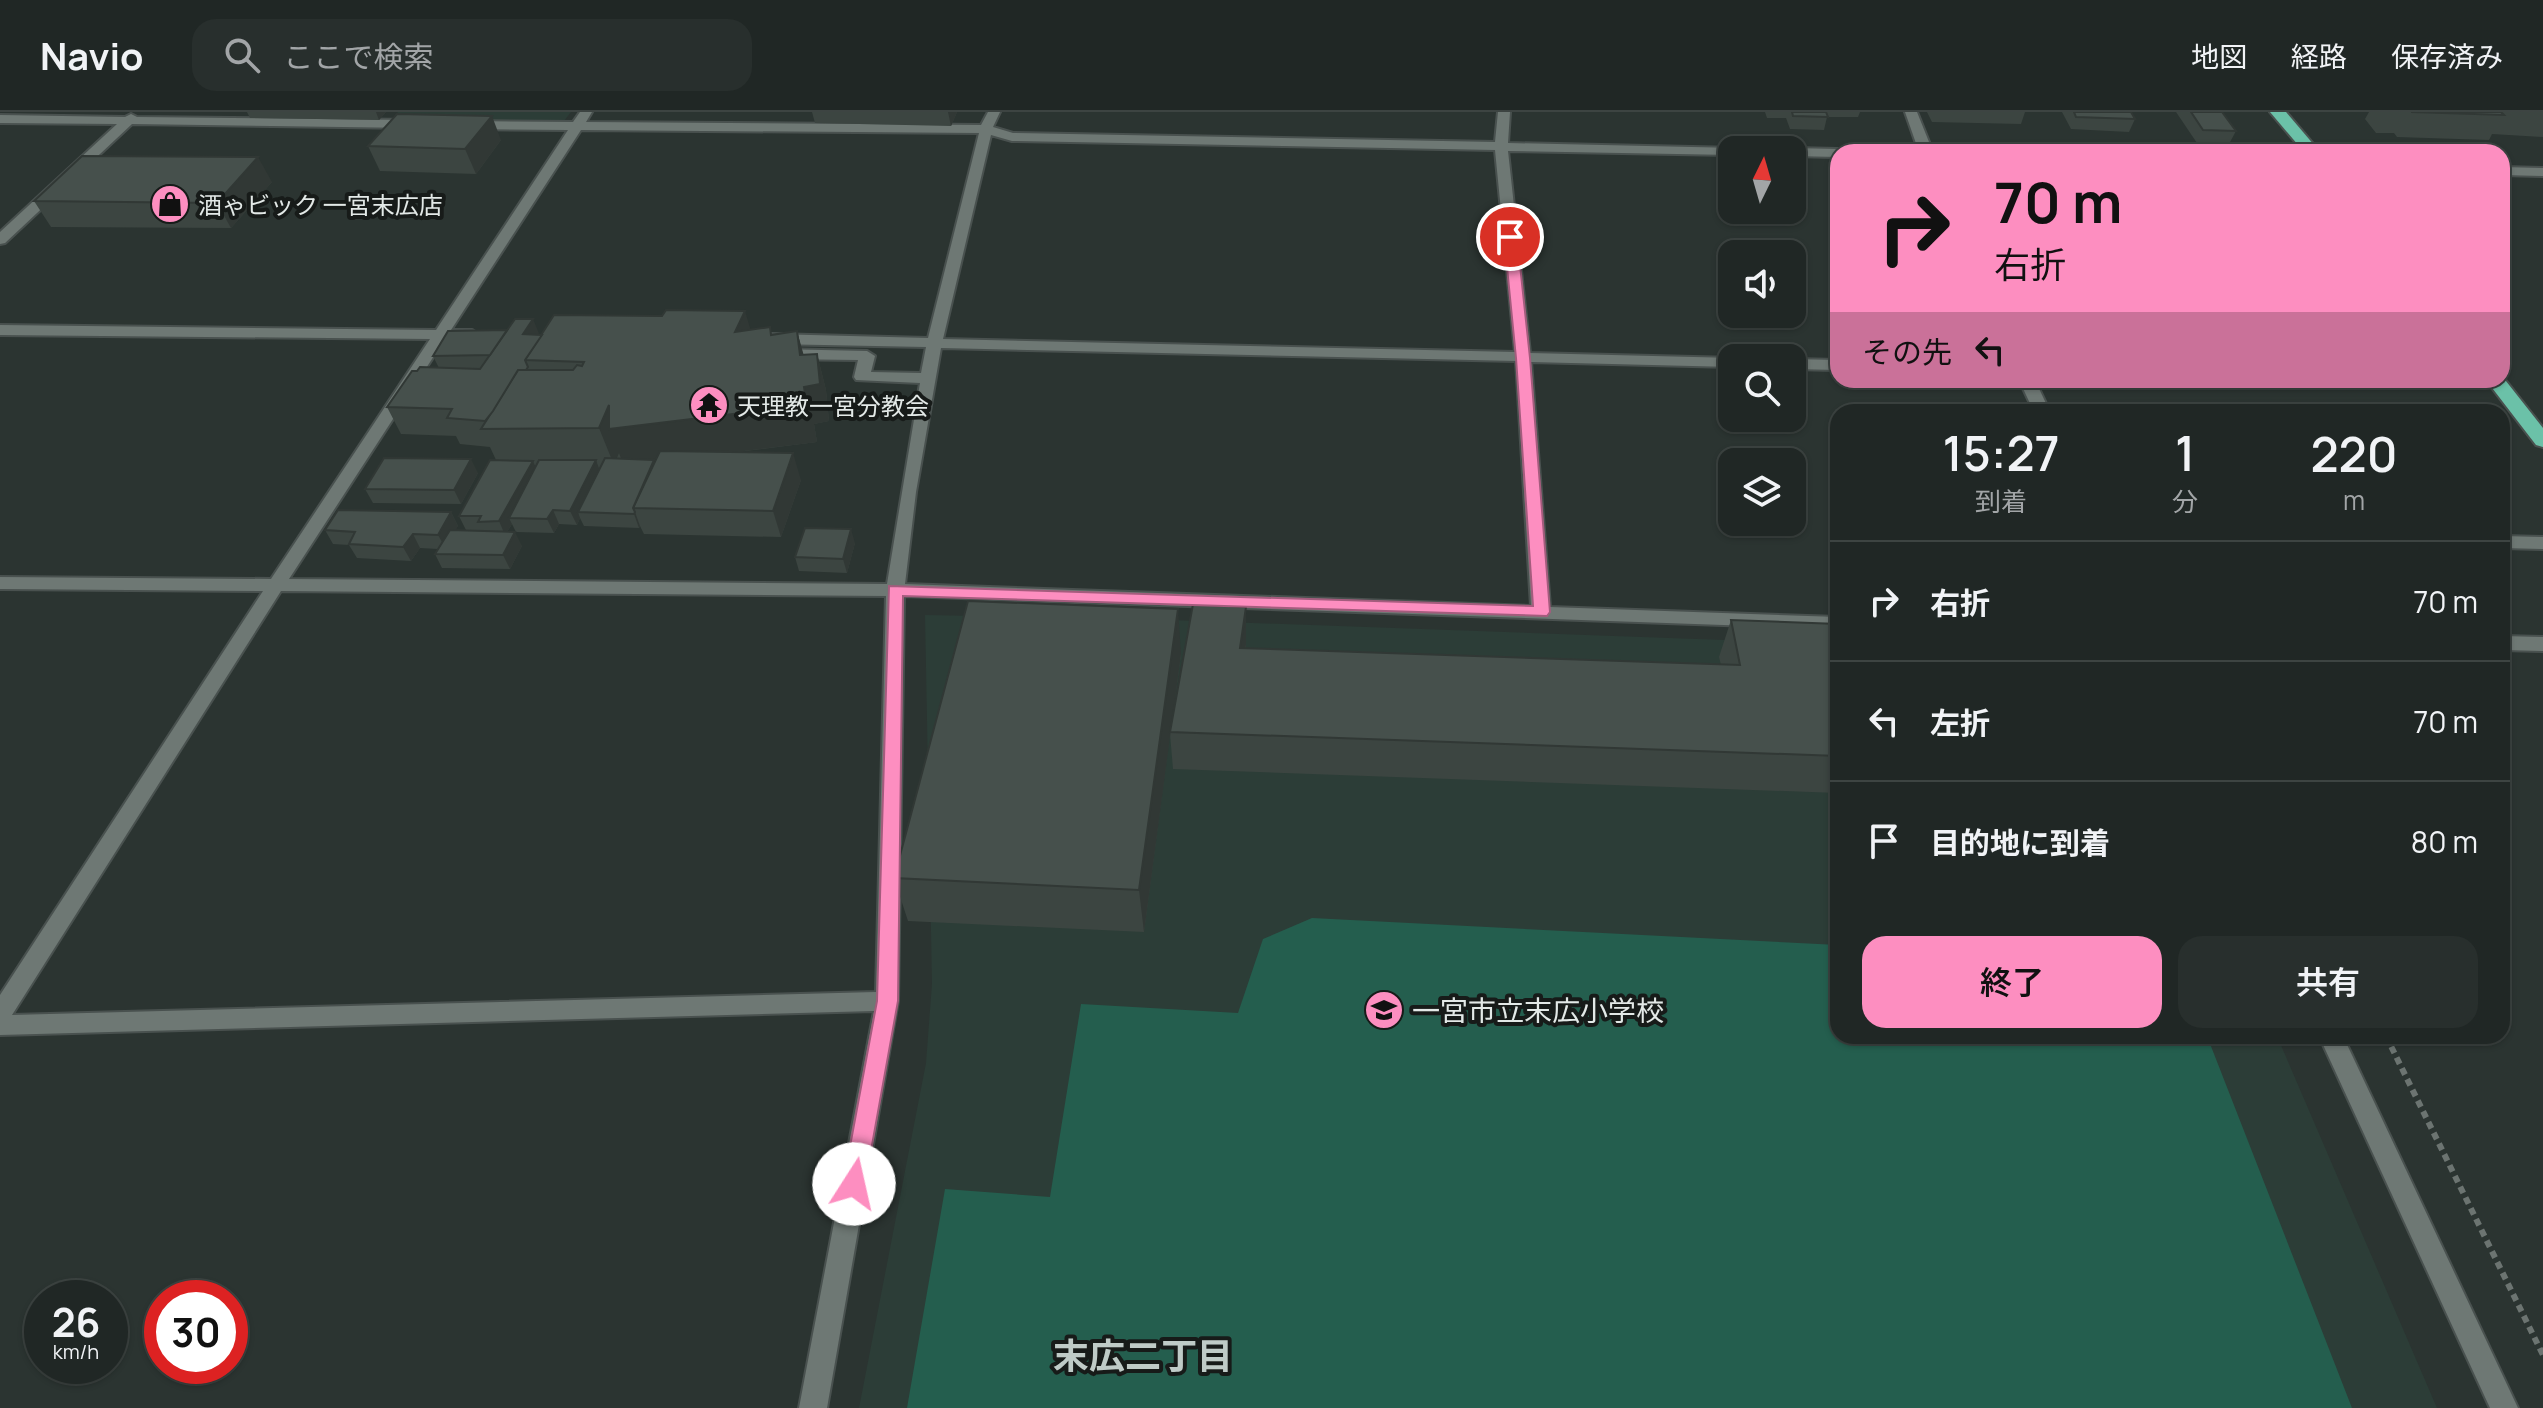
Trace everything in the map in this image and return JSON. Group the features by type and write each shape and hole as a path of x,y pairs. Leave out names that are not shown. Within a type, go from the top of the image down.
{"highway":[{"path":"2278,112 2305,144"},
{"path":"2501,388 2543,441"}],"street":[{"path":"813,1408 887,1001 895,590 908,492 935,341 986,129 994,112"},
{"path":"1504,112 1501,146 1523,358 1541,612"},
{"path":"1911,112 1923,144"},
{"path":"0,119 133,116 422,124"},
{"path":"0,240 133,116"},
{"path":"0,1014 582,119"},
{"path":"453,125 582,119 986,129 1012,137 1718,151"},
{"path":"1806,152 1830,153"},
{"path":"2510,171 2543,172"},
{"path":"0,330 489,335"},
{"path":"760,339 1718,362"},
{"path":"777,354 867,356 862,377 929,378"},
{"path":"1806,364 1830,365"},
{"path":"2510,542 2543,543"},
{"path":"0,583 895,590 1830,623"},
{"path":"2510,643 2543,644"},
{"path":"0,1025 887,1001"},
{"path":"2335,1044 2504,1408"}],"path":[{"path":"2390,1044 2543,1355"}],"shaded area":[{"path":"398,112 571,112 564,121 391,120"},
{"name":"一宮市立末広小学校","path":"925,615 1143,619 1830,644 1830,1044 2280,1044 2437,1408 859,1408 926,1063 932,984"}],"green space":[{"path":"1312,918 1830,945 1830,1044 2210,1044 2352,1408 907,1408 945,1189 1050,1197 1081,1004 1238,1013 1263,939"}],"building":[{"path":"1792,112 1826,112 1828,117 1793,116"},
{"path":"2074,112 2131,112 2135,119 2076,117"},
{"path":"2191,112 2222,112 2236,131 2203,130"},
{"path":"2411,112 2501,112 2504,115"},
{"path":"397,114 492,116 465,149 368,146"},
{"path":"82,156 258,157 217,203 34,201"},
{"path":"666,310 745,311 735,332 770,327 771,335 797,331 800,355 817,354 820,384 804,387 807,405 609,429 609,405 599,428 481,429 518,370 573,370 577,365 582,366 584,362 525,360 554,315 662,316"},
{"path":"515,319 533,319 523,334 542,335 525,360 528,367 518,370 485,421 447,418 452,409 387,407 412,371 420,367 480,369"},
{"path":"507,330 490,355 433,356 448,331"},
{"path":"660,451 793,453 773,511 633,508"},
{"path":"384,458 471,459 454,490 365,489"},
{"path":"605,458 654,460 633,508 634,514 578,512"},
{"path":"490,460 533,461 499,521 478,522 481,516 459,516"},
{"path":"539,460 596,460 570,511 553,510 547,519 509,518"},
{"path":"338,510 451,512 438,535 413,534 403,547 349,544 355,532 325,530"},
{"path":"805,528 851,529 843,559 795,557"},
{"path":"450,530 515,532 503,555 435,554"},
{"path":"968,601 1178,609 1139,890 894,878"},
{"path":"1193,604 1246,607 1240,648 1740,665 1731,620 1830,624 1830,756 1170,732"}],"place":[{"name":"酒ゃビック 一宮末広店","path":"170,204"},
{"name":"天理教一宮分教会","path":"709,405"},
{"name":"一宮市立末広小学校","path":"1384,1010"}],"district":[{"name":"末広二丁目","path":"1143,1355"}],"route":[{"path":"854,1184 887,1001 895,590 1541,612 1523,358 1510,237"}]}
